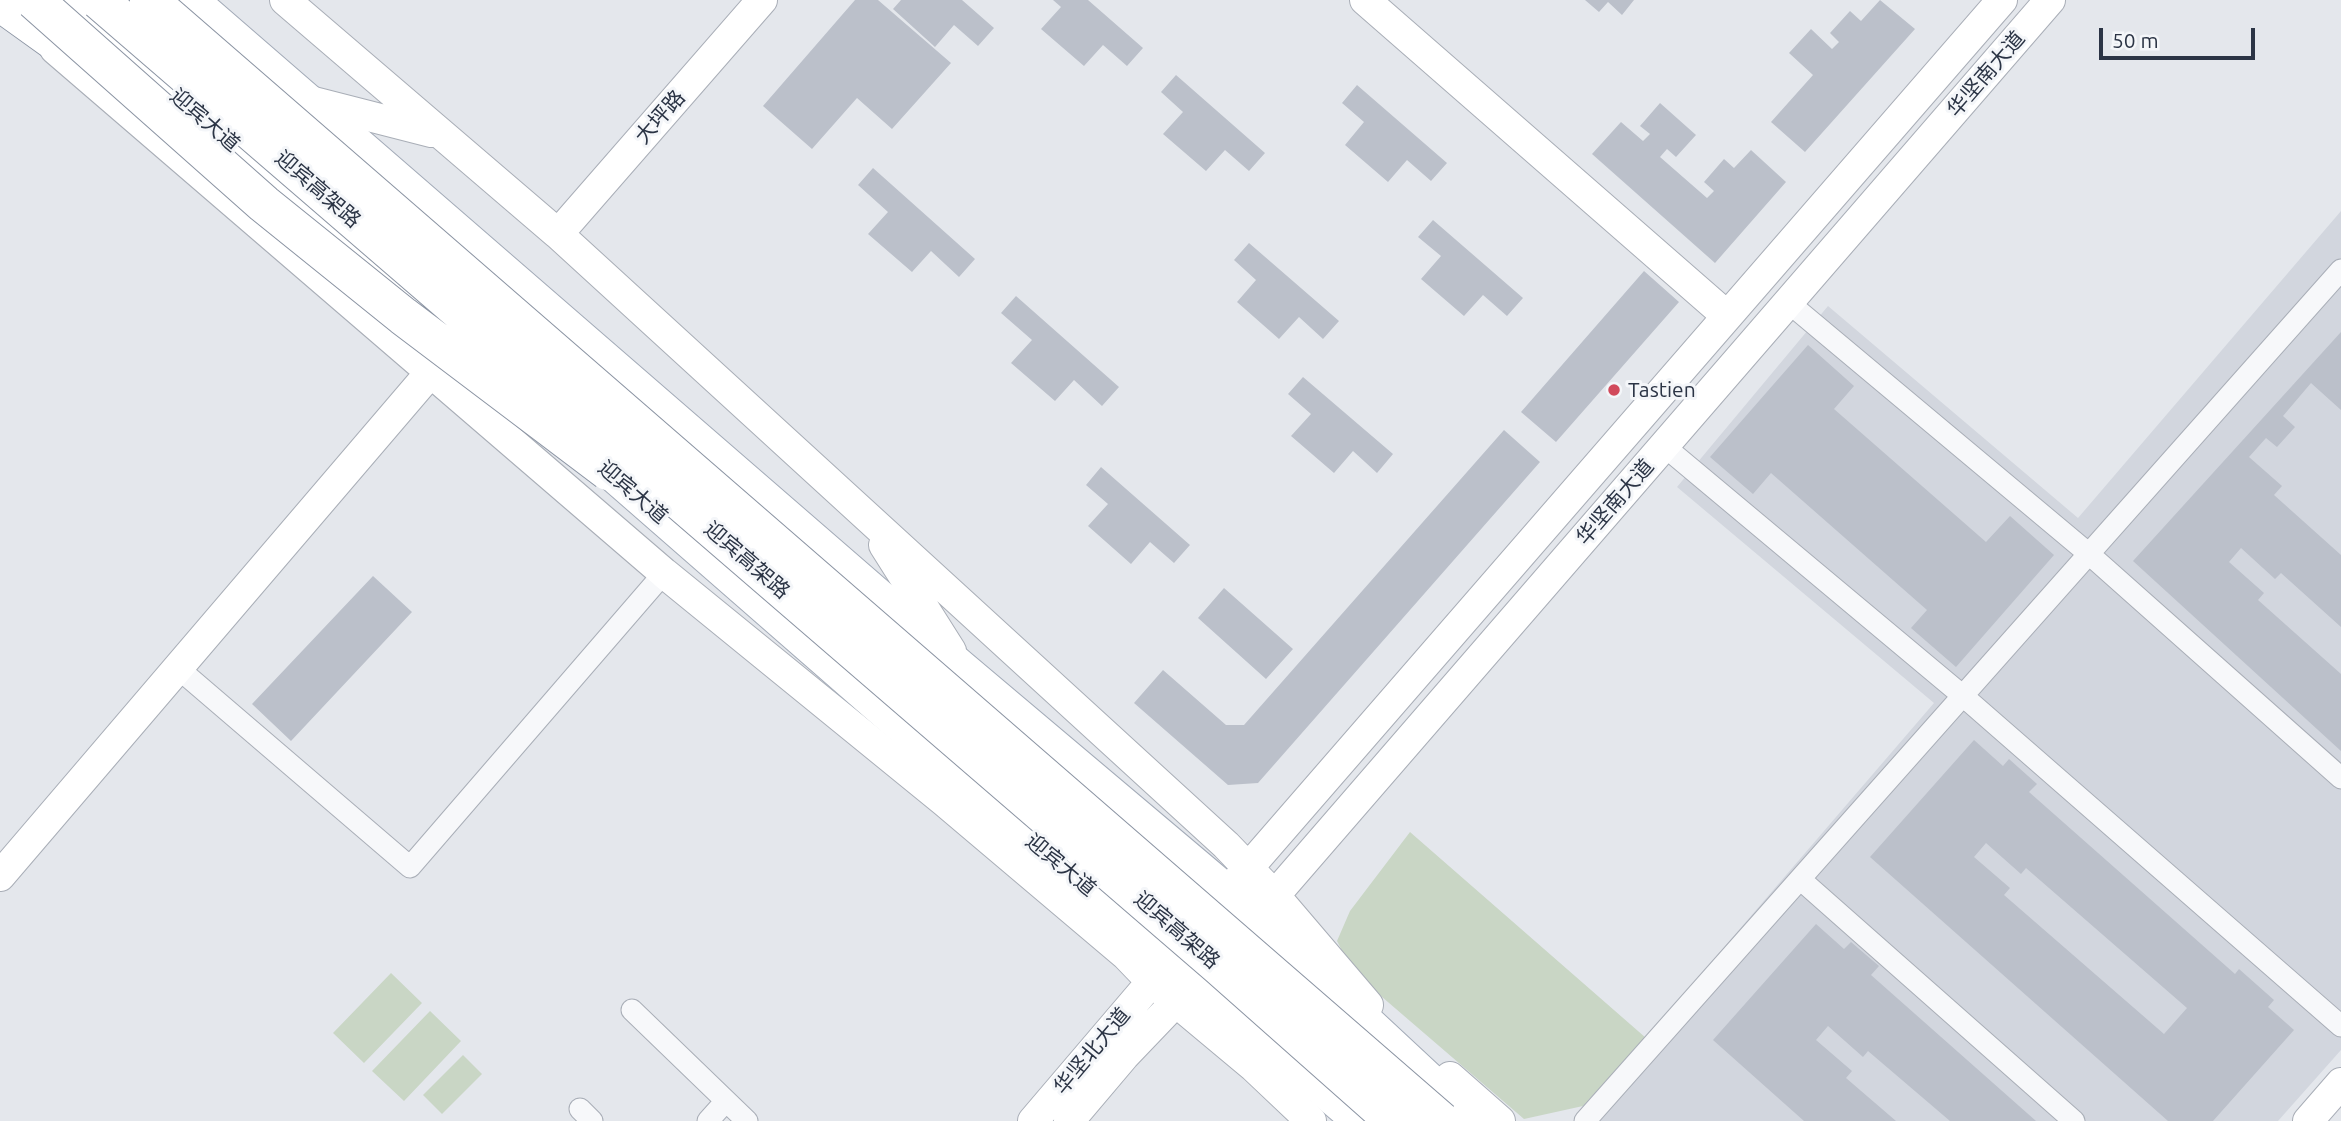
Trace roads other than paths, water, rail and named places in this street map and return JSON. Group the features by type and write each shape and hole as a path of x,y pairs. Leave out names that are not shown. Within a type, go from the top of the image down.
{"highway":[{"path":"34,0 264,204"},
{"name":"迎宾高架路","path":"99,0 1218,965 1394,1121"},
{"name":"迎宾高架路","path":"149,0 1441,1121"},
{"path":"171,0 339,164"},
{"path":"0,2 69,51 403,316 904,695"}],"main road":[{"name":"迎宾大道","path":"67,0 650,507 1161,971 1359,1121"},
{"path":"192,0 960,666 1237,881 1474,1121"}],"street":[{"path":"285,0 438,134 558,234 1226,845 1237,881"},
{"name":"大坪路","path":"558,234 762,0"},
{"path":"1365,0 1727,316"},
{"name":"华坚南大道","path":"1161,971 2002,0"},
{"name":"华坚南大道","path":"1186,991 1265,907 2050,0"},
{"path":"0,2 664,573 944,801 1126,955 1161,971"},
{"path":"310,101 438,134"},
{"path":"1586,1121 2341,270"},
{"path":"1789,303 2089,554 2341,778"},
{"path":"0,876 430,373"},
{"path":"1664,446 1963,696 2341,1026"},
{"path":"650,507 749,641"},
{"path":"864,513 960,666"},
{"path":"179,669 410,866 664,573"},
{"path":"1800,879 2074,1121"},
{"path":"1265,907 1372,1009 1500,1121"},
{"name":"华坚北大道","path":"1033,1121 1161,971"},
{"path":"1186,991 1254,1067 1311,1121"},
{"name":"华坚北大道","path":"1069,1121 1186,991"},
{"path":"632,1010 747,1121"},
{"path":"2308,1121 2341,1083"},
{"path":"708,1121 725,1102"}],"place":[{"name":"Tastien","path":"1614,390"}]}
